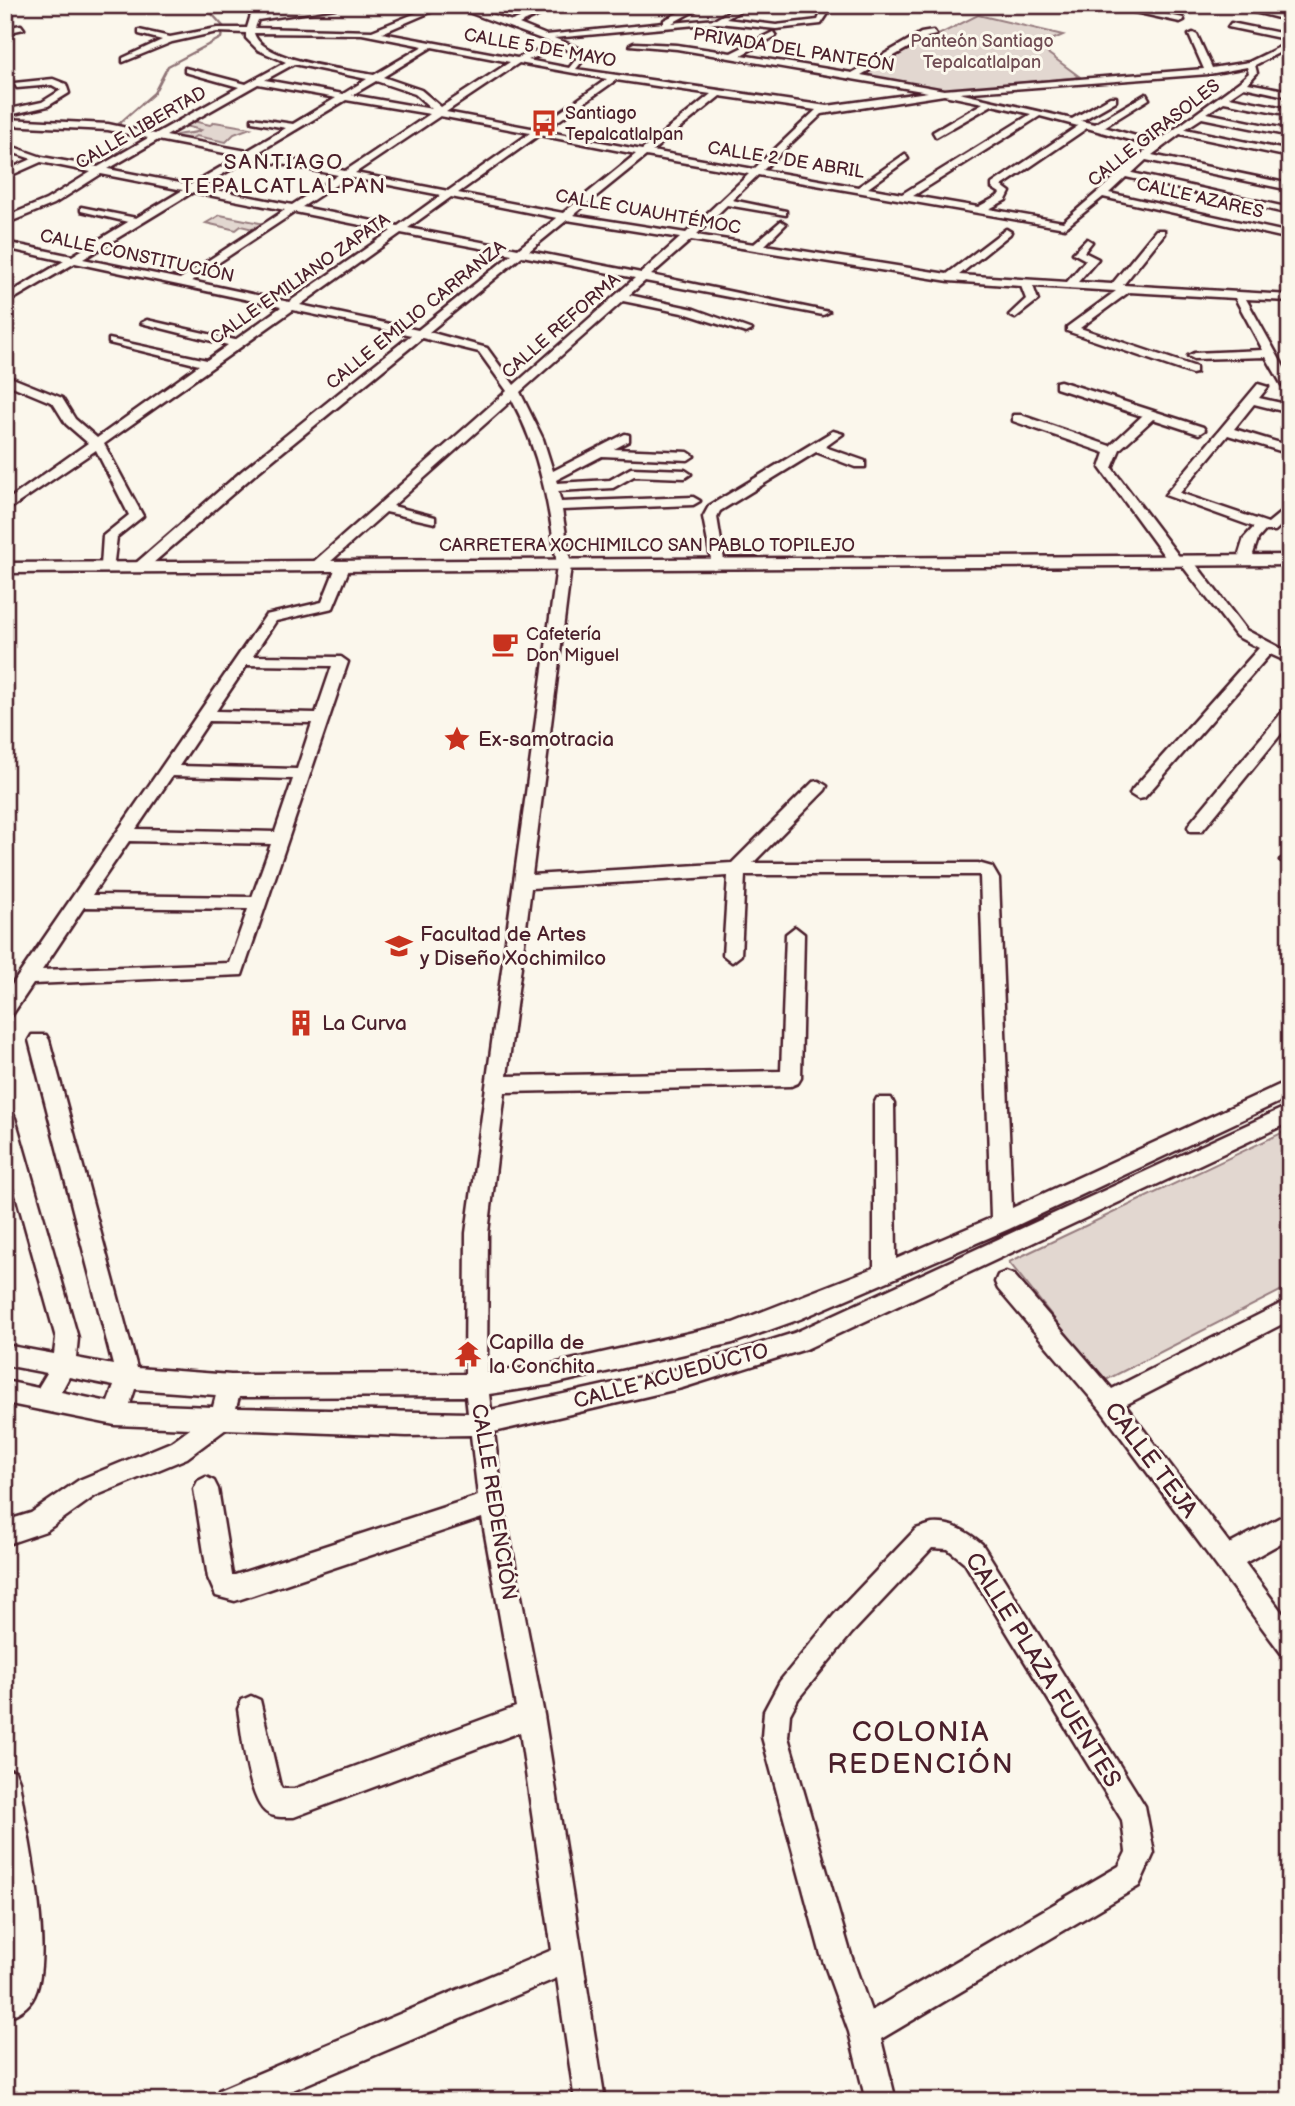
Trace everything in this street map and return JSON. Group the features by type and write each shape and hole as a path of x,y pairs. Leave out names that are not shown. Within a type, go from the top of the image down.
{"main road":[{"name":"CARRETERA XOCHIMILCO SAN PABLO TOPILEJO","path":"5,568 718,566 1290,560"}],"street":[{"path":"258,5 251,30 252,41 293,61 418,92 436,112"},
{"path":"372,34 443,5"},
{"path":"453,5 564,44 580,54 578,63 571,70"},
{"path":"512,24 558,5"},
{"path":"655,33 701,5"},
{"path":"718,20 746,5"},
{"path":"546,37 655,33 718,20 776,27 813,24 821,22 826,11 836,5"},
{"path":"1230,5 1290,19"},
{"path":"256,18 344,6"},
{"path":"1128,8 1180,20"},
{"path":"1231,26 1290,38"},
{"path":"5,30 21,27"},
{"name":"CALLE 5 DE MAYO","path":"126,60 167,39 216,30 372,34 571,70 827,109"},
{"path":"142,32 167,39"},
{"path":"853,76 924,35 933,33"},
{"path":"732,56 773,34"},
{"path":"1193,35 1209,71"},
{"path":"1254,40 1287,45"},
{"path":"180,283 517,61 564,44"},
{"path":"5,301 430,45"},
{"name":"PRIVADA DEL PANTEÓN","path":"634,45 677,47 948,92"},
{"path":"827,109 948,92 1209,71 1251,64 1287,45"},
{"path":"318,66 334,58"},
{"name":"CALLE LIBERTAD","path":"5,221 50,202 100,169 249,83 293,61"},
{"name":"CALLE GIRASOLES","path":"1065,225 1158,145 1215,107 1247,81 1253,73 1251,64"},
{"name":"CALLE 2 DE ABRIL","path":"188,70 249,83 511,125 538,133 758,173 1065,225"},
{"name":"CALLE EMILIANO ZAPATA","path":"5,508 615,77"},
{"path":"1247,81 1290,84"},
{"path":"1247,81 1290,94"},
{"path":"5,113 45,104 66,92 64,86 53,82 17,85"},
{"path":"948,92 1040,112 1158,145"},
{"name":"CALLE EMILIO CARRANZA","path":"140,567 248,473 718,93"},
{"path":"982,209 1002,198 1005,192 995,186 1091,125 1146,97"},
{"path":"1075,121 1113,99"},
{"path":"1224,99 1290,112"},
{"path":"936,134 992,102"},
{"path":"999,120 1018,107"},
{"path":"1215,107 1290,122"},
{"name":"CALLE REFORMA","path":"316,568 381,507 622,298 758,173 819,112 827,109"},
{"path":"906,196 1040,112"},
{"path":"1202,115 1290,133"},
{"path":"255,120 297,127"},
{"name":"CALLE CUAUHTÉMOC","path":"5,122 113,128 566,217 949,278 1290,298"},
{"path":"1180,131 1290,154"},
{"path":"5,146 40,159 823,312"},
{"path":"862,189 905,157"},
{"path":"1146,157 1290,187"},
{"path":"5,175 40,159"},
{"path":"1125,174 1290,211"},
{"name":"CALLE AZARES","path":"1102,194 1290,236"},
{"path":"726,202 781,218 756,248"},
{"path":"85,209 140,222"},
{"path":"123,209 151,215"},
{"path":"1160,232 1121,288 1071,329 1192,370"},
{"path":"949,278 1011,235 968,279"},
{"path":"1070,285 1093,259 1078,253 1087,242"},
{"name":"CALLE CONSTITUCIÓN","path":"5,245 421,334 482,350 514,391 536,435 557,506 564,566"},
{"path":"1015,315 1032,300 1026,283"},
{"path":"1238,294 1286,382"},
{"path":"622,298 690,311 746,330"},
{"path":"147,323 237,344"},
{"path":"113,341 209,364"},
{"path":"1194,356 1268,353"},
{"path":"5,379 58,401 70,421 101,448 136,516 110,536 108,566"},
{"path":"1060,385 1199,430"},
{"path":"1262,387 1224,429 1172,495 1261,527 1275,527 1290,509"},
{"path":"1250,398 1290,409"},
{"path":"1151,414 1112,451 1105,462 1106,468 1241,633 1266,649 1290,659"},
{"path":"1017,418 1112,451"},
{"path":"1224,429 1290,450"},
{"path":"718,566 710,517 715,509 837,433"},
{"path":"551,483 625,438"},
{"path":"814,447 860,464"},
{"path":"603,452 688,456"},
{"path":"551,483 613,484 631,472 685,474"},
{"path":"557,506 693,501"},
{"path":"381,507 430,520"},
{"path":"1250,560 1246,554 1247,546 1261,527"},
{"name":"CALLE REDENCIÓN","path":"564,566 499,1084 477,1233 476,1385 491,1503 531,1715 590,2101"},
{"path":"5,1010 271,618 328,605 343,567"},
{"path":"1138,794 1266,649"},
{"path":"28,977 236,970 341,662 243,660"},
{"path":"1196,827 1290,712"},
{"path":"204,716 322,718"},
{"path":"167,771 303,774"},
{"path":"732,955 737,869 819,786"},
{"path":"124,835 281,838"},
{"path":"525,882 737,869 978,869 986,872 990,879 1002,1223"},
{"path":"79,901 259,903"},
{"path":"499,1084 791,1078 795,934"},
{"path":"39,1040 128,1378 115,1414"},
{"name":"CALLE ACUEDUCTO","path":"5,1354 128,1378 231,1386 476,1385 549,1375 733,1333 1002,1223 1290,1088"},
{"path":"884,1104 885,1273"},
{"name":"CALLE ACUEDUCTO","path":"5,1392 115,1414 220,1420 479,1424 682,1378 798,1342 1290,1113"},
{"path":"5,1118 67,1338 63,1367 44,1400"},
{"name":"CALLE TEJA","path":"1006,1282 1109,1402 1290,1644"},
{"path":"1109,1402 1290,1309"},
{"path":"549,1375 554,1406"},
{"path":"5,1533 37,1523 87,1488 179,1450 220,1420 231,1386"},
{"path":"206,1489 220,1578 225,1587 235,1588 491,1503"},
{"path":"1226,1560 1290,1524"},
{"name":"CALLE PLAZA FUENTES","path":"864,2032 1129,1876 1140,1853 1135,1816 980,1564 959,1539 940,1533 925,1538 843,1624 789,1690 777,1711 775,1737 836,1955 864,2032 881,2101"},
{"path":"251,1709 267,1792 275,1803 294,1803 531,1715"},
{"path":"5,1781 29,1955 24,1985 12,2001 5,2003"},
{"path":"230,2101 569,1958"}],"green space":[{"name":"Panteón Santiago Tepalcatlalpan","path":"978,15 1063,35 1038,46 1080,77 943,90 858,75"},
{"path":"193,121 250,128 234,134 226,142 196,136 189,140 172,137 201,130 185,126"},
{"path":"220,215 265,224 257,230 241,226 236,230 206,223"},
{"path":"1290,1129 1290,1286 1104,1381 1009,1262"}],"waterway":[{"path":"112,159 123,147 112,130 154,93 168,66 221,38 223,26 211,13 181,5"}],"place":[{"name":"Santiago Tepalcatlalpan","path":"544,123"},
{"name":"Cafetería Don Miguel","path":"505,644"},
{"name":"Ex-samotracia","path":"457,739"},
{"name":"Facultad de Artes y Diseño Xochimilco","path":"399,946"},
{"name":"La Curva","path":"301,1023"},
{"name":"Capilla de la Conchita","path":"468,1354"}],"district":[{"name":"SANTIAGO TEPALCATLALPAN","path":"284,174"},
{"name":"COLONIA REDENCIÓN","path":"921,1748"}]}
